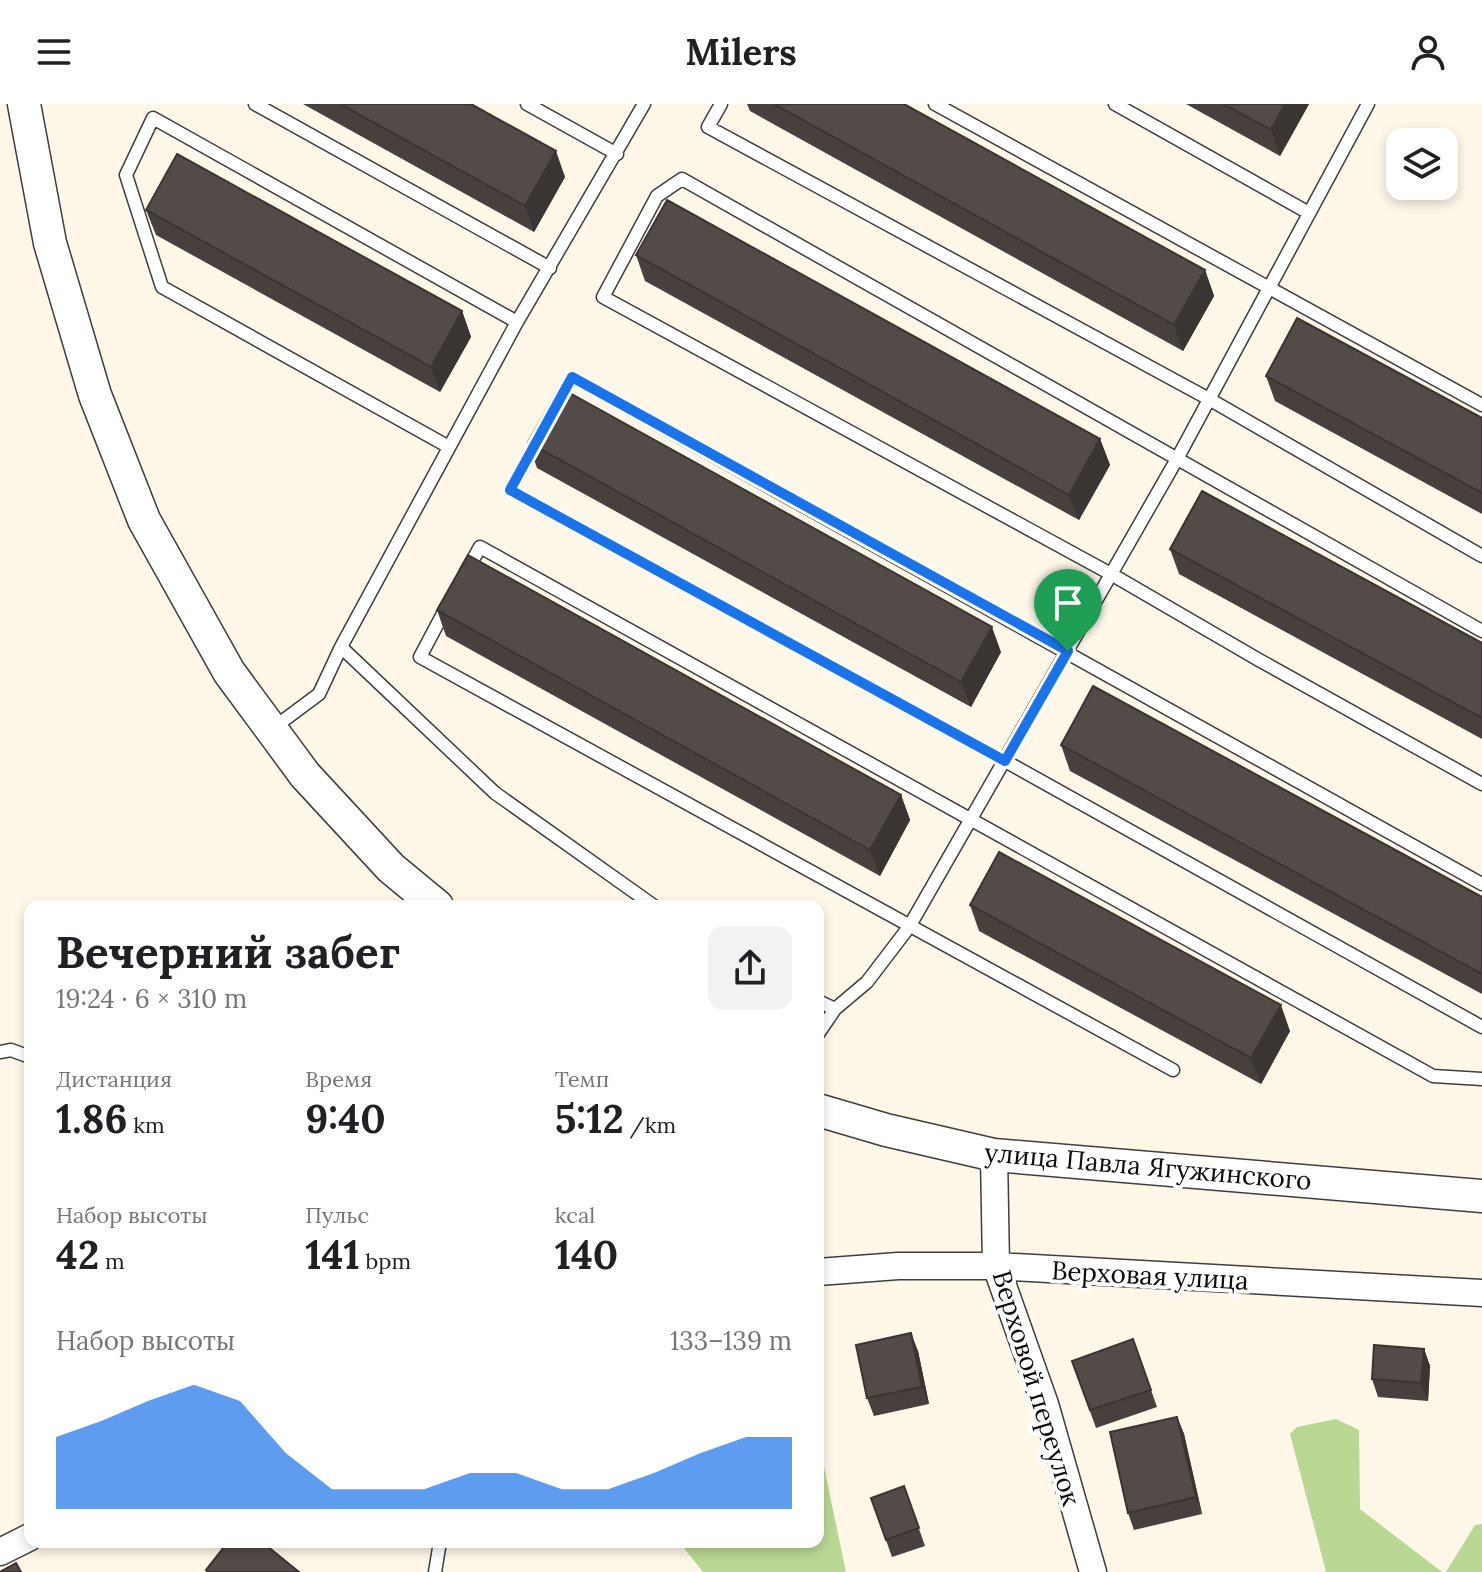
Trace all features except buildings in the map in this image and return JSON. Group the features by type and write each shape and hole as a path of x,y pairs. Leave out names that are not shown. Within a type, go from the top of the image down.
{"street":[{"path":"24,104 50,243 95,395 144,520 229,672 271,730 305,775 391,868 430,900"},
{"name":"улица Павла Ягужинского","path":"824,1112 994,1155 1482,1196"},
{"name":"Верховой переулок","path":"994,1155 996,1266 1045,1404 1093,1572"},
{"name":"Верховая улица","path":"824,1272 898,1266 996,1266 1482,1293"},
{"path":"0,1552 24,1540"}],"lane":[{"path":"255,104 550,268"},
{"path":"527,104 617,154"},
{"path":"271,730 319,694 341,647 517,322 644,104"},
{"path":"721,104 708,127 1209,399 1482,556"},
{"path":"935,104 1482,405"},
{"path":"1115,104 1309,213"},
{"path":"824,1025 835,1009 867,982 909,927 1177,459 1368,104"},
{"path":"449,447 162,287 126,175 153,118 517,322"},
{"path":"1482,631 682,179 657,196 603,297 1111,574 1482,784"},
{"path":"551,415 572,377 1482,884"},
{"path":"544,427 510,490 1482,1027"},
{"path":"1173,1070 420,657 480,547 1433,1076 1482,1079"},
{"path":"341,647 495,793 646,900"},
{"path":"824,1004 835,1009"},
{"path":"0,1052 11,1050 24,1055"},
{"path":"435,1572 439,1548"}],"green space":[{"path":"1336,1419 1359,1430 1360,1509 1442,1572 1326,1572 1290,1434 1297,1427"},
{"path":"824,1467 846,1572 703,1572 684,1548 824,1548"},
{"path":"1482,1524 1482,1572 1446,1572 1475,1525"}],"route":[{"path":"572,377 1068,651 1005,761 510,490 572,377"}]}
